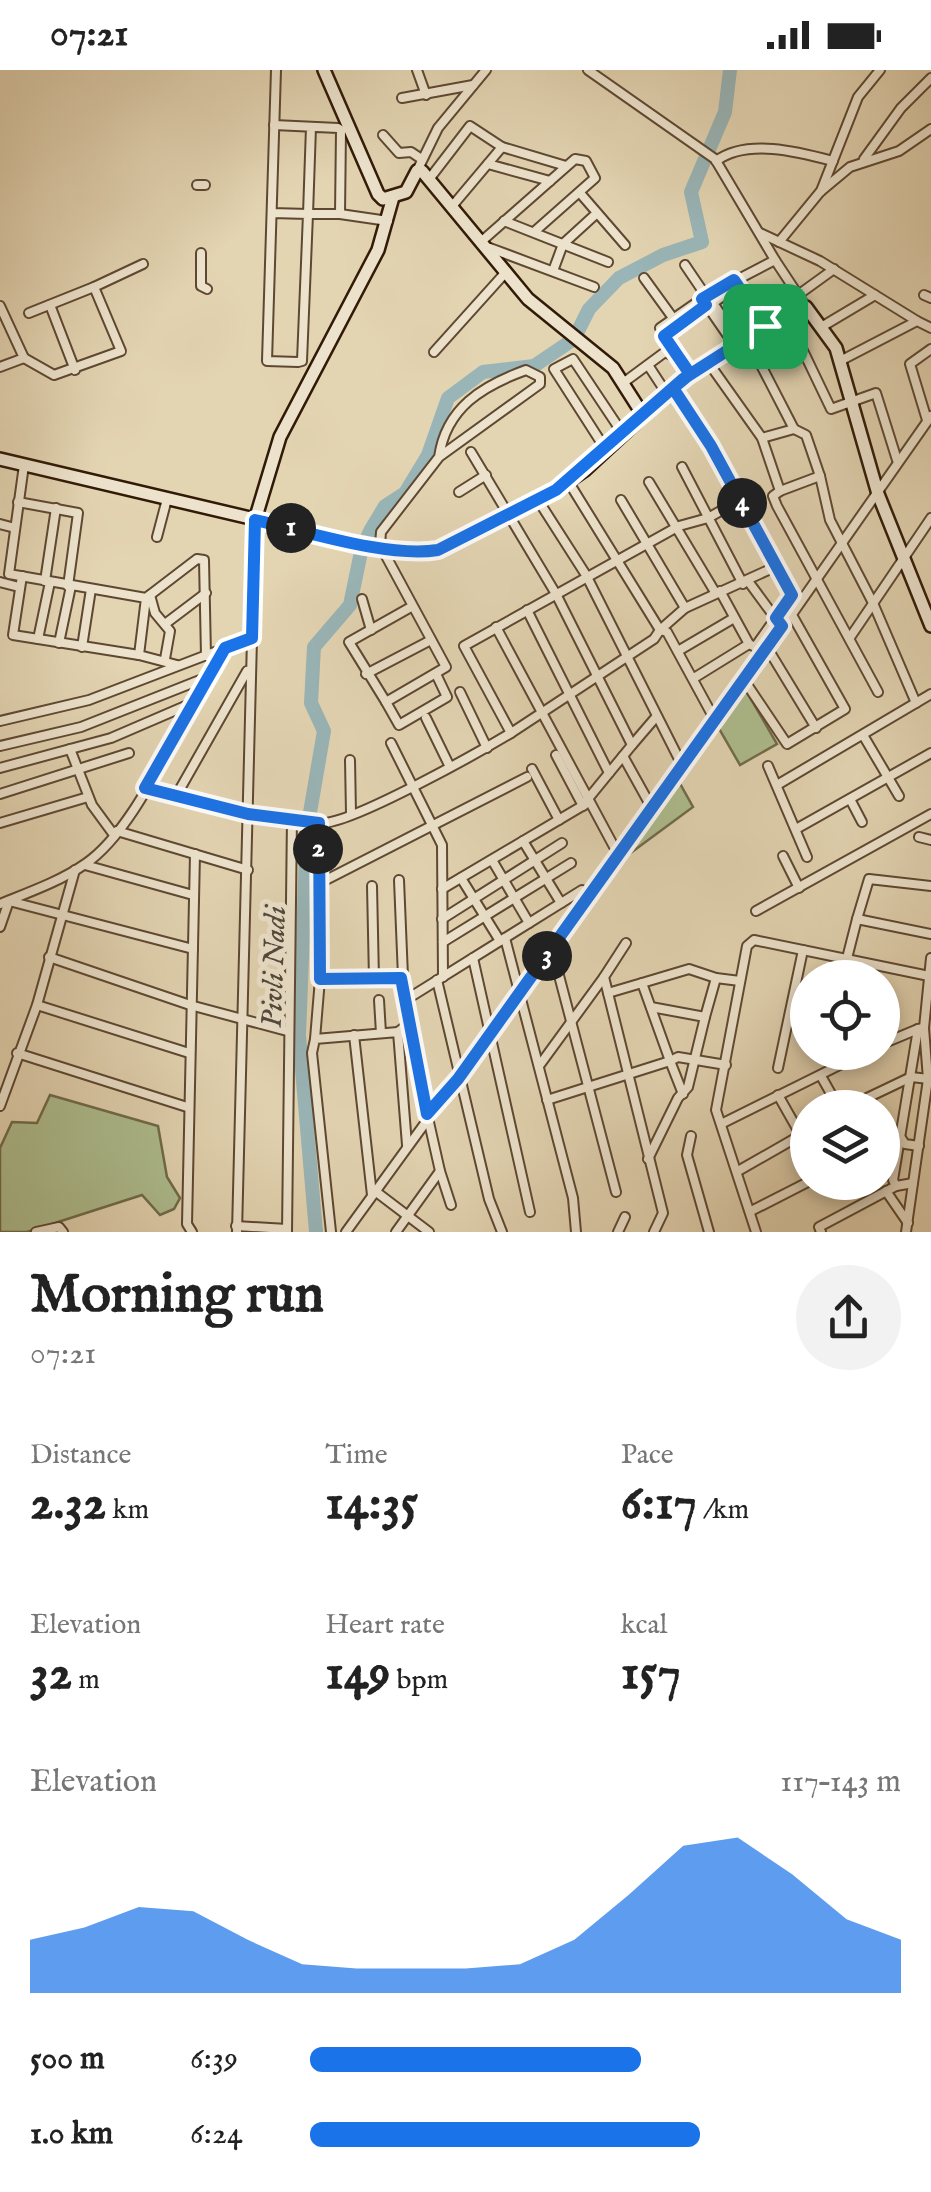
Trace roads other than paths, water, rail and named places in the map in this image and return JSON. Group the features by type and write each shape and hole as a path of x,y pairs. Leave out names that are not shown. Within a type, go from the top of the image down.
{"street":[{"path":"276,70 267,362 302,361 311,127"},
{"path":"324,70 378,194 393,198 406,192 420,158 486,70"},
{"path":"416,70 426,95"},
{"path":"588,70 716,160 775,260 823,326 840,361 902,562 931,626"},
{"path":"820,192 858,98 880,70"},
{"path":"779,242 820,192 863,160 902,108 931,78"},
{"path":"402,98 473,85"},
{"path":"274,125 341,130 340,214"},
{"path":"430,178 470,126 502,147 566,166"},
{"path":"863,160 899,151 931,131"},
{"path":"383,135 399,154 411,152 420,158"},
{"path":"454,204 502,147"},
{"path":"716,160 731,152 771,150 833,161"},
{"path":"487,244 504,222 566,166 582,158 594,169 595,178 534,232"},
{"path":"488,164 550,181"},
{"path":"417,172 430,178 454,204 528,299 583,340 623,383 644,414"},
{"path":"580,193 626,245"},
{"path":"296,818 287,1030 287,1231 236,1229 255,520 280,437 346,317 388,221 393,198"},
{"path":"272,213 340,214 388,221"},
{"path":"553,271 563,244 598,214"},
{"path":"504,222 608,262"},
{"path":"757,231 834,269 931,328"},
{"path":"487,244 594,287"},
{"path":"201,253 202,286 208,289"},
{"path":"660,328 775,260"},
{"path":"29,314 143,264"},
{"path":"685,265 705,300 740,342"},
{"path":"798,295 834,269"},
{"path":"434,352 506,272"},
{"path":"644,278 673,318"},
{"path":"736,283 765,326"},
{"path":"736,283 714,303 794,429 806,435 820,476 821,495 916,703"},
{"path":"0,306 24,358 54,376 121,351 94,287"},
{"path":"823,326 875,295"},
{"path":"689,376 664,336 705,300"},
{"path":"50,306 75,370"},
{"path":"0,460 368,544 418,553 438,550 568,481 708,362 785,313 806,307"},
{"path":"785,313 830,408 876,393 897,460"},
{"path":"840,361 917,321"},
{"path":"694,678 752,646 792,616 929,418 910,364 931,349"},
{"path":"623,383 669,351 689,376"},
{"path":"0,367 24,358"},
{"path":"606,450 554,369 573,359 623,434"},
{"path":"708,362 762,438 780,491"},
{"path":"346,1232 427,1114 458,1079 766,652 792,595 740,500 670,391 648,365"},
{"path":"368,544 439,457 540,384 540,377 526,370 482,390 451,418 442,434 439,457"},
{"path":"762,438 794,429"},
{"path":"470,452 510,512 556,594 632,745"},
{"path":"24,465 9,574 148,597 201,558 207,568 206,656"},
{"path":"682,467 745,583 779,622"},
{"path":"459,492 486,475"},
{"path":"820,476 773,496 878,692"},
{"path":"568,481 660,630 667,632 716,722"},
{"path":"649,482 752,646 766,652 816,728"},
{"path":"158,538 167,499"},
{"path":"538,500 586,575 684,767"},
{"path":"621,500 685,608"},
{"path":"511,733 464,646 586,575 740,500"},
{"path":"18,502 78,514 59,643"},
{"path":"38,639 56,508"},
{"path":"851,636 931,518"},
{"path":"0,524 15,528"},
{"path":"368,544 411,606 446,667 437,676 386,702"},
{"path":"0,553 10,556"},
{"path":"145,788 248,814 315,822 351,813 412,788 542,717 629,656 685,608 775,567"},
{"path":"22,576 12,635 177,664"},
{"path":"0,582 19,587"},
{"path":"82,647 91,589"},
{"path":"165,624 206,593"},
{"path":"148,597 154,613 170,631 165,659"},
{"path":"139,655 148,597"},
{"path":"362,599 371,630"},
{"path":"411,606 349,642 399,725 447,697 437,676"},
{"path":"526,610 610,773"},
{"path":"744,680 784,743 816,728 845,707 792,616"},
{"path":"678,651 734,618"},
{"path":"496,626 586,803"},
{"path":"0,721 88,700 252,638"},
{"path":"366,674 430,640"},
{"path":"4,902 85,865 116,833 225,648"},
{"path":"176,796 250,667"},
{"path":"0,746 81,727 210,676"},
{"path":"460,692 487,748"},
{"path":"777,786 931,694"},
{"path":"0,768 111,738 196,701"},
{"path":"442,890 586,803 656,717"},
{"path":"426,718 450,767"},
{"path":"863,735 899,796"},
{"path":"391,743 442,844 440,979 458,1079 502,1232"},
{"path":"70,749 88,796 116,833 248,870"},
{"path":"0,794 129,754"},
{"path":"556,755 619,856"},
{"path":"623,756 652,810"},
{"path":"796,829 930,757"},
{"path":"350,760 351,813"},
{"path":"768,766 807,857"},
{"path":"320,883 530,773 559,820"},
{"path":"0,823 88,796"},
{"path":"850,799 862,822"},
{"path":"756,911 931,814"},
{"path":"315,822 320,883 320,979 312,1053 330,1232"},
{"path":"919,838 931,840"},
{"path":"523,842 561,903"},
{"path":"442,918 562,843"},
{"path":"192,1232 188,1224 187,1107 195,854"},
{"path":"783,856 799,888"},
{"path":"492,860 529,923"},
{"path":"442,942 571,863"},
{"path":"85,865 193,895"},
{"path":"0,1106 16,1053 37,1005 75,870"},
{"path":"460,878 502,939 520,992 576,1232"},
{"path":"846,959 870,879 931,886"},
{"path":"400,880 404,1001 451,1205"},
{"path":"372,886 374,979"},
{"path":"404,1001 582,890 591,895"},
{"path":"4,902 62,911 193,949"},
{"path":"0,928 4,902"},
{"path":"857,919 931,934"},
{"path":"539,1066 626,942"},
{"path":"756,1232 752,1210 718,1118 750,942 928,976"},
{"path":"552,949 616,1192"},
{"path":"778,1068 803,950"},
{"path":"48,957 190,1005 287,1030"},
{"path":"473,958 530,1212"},
{"path":"907,1228 929,1079 925,1033 931,958"},
{"path":"608,993 689,969 740,981"},
{"path":"604,977 662,1213 654,1232"},
{"path":"320,979 401,978"},
{"path":"648,1160 683,1094 716,978"},
{"path":"642,983 683,1094"},
{"path":"380,1000 382,1034"},
{"path":"37,1005 189,1053"},
{"path":"652,1007 705,1016"},
{"path":"315,1039 398,1032 408,1025"},
{"path":"398,1032 407,1145"},
{"path":"900,1039 925,1033"},
{"path":"900,1148 911,1077 925,1033"},
{"path":"354,1035 373,1193 429,1232"},
{"path":"16,1053 187,1107"},
{"path":"547,1100 670,1060 696,1058 726,1065"},
{"path":"718,1118 778,1094 785,1095 833,1070"},
{"path":"822,1076 831,1090"},
{"path":"882,1090 911,1077 929,1079"},
{"path":"778,1094 790,1116"},
{"path":"691,1136 686,1156 709,1232"},
{"path":"901,1138 905,1144 919,1146"},
{"path":"738,1171 790,1141"},
{"path":"396,1232 440,1170"},
{"path":"900,1185 913,1182"},
{"path":"752,1210 790,1191"},
{"path":"821,1232 819,1227 869,1200"},
{"path":"891,1200 907,1228"},
{"path":"618,1232 625,1217"},
{"path":"36,1232 58,1227 63,1232"}],"waterway":[{"name":"Pivli Nadi","path":"316,1232 299,1035 307,830 324,731 311,703 314,647 350,605 361,552 370,531 385,506 405,493 428,455 448,398 483,372 534,366 574,339 589,309 619,278 663,255 702,242 691,192 725,112 730,70"}]}
